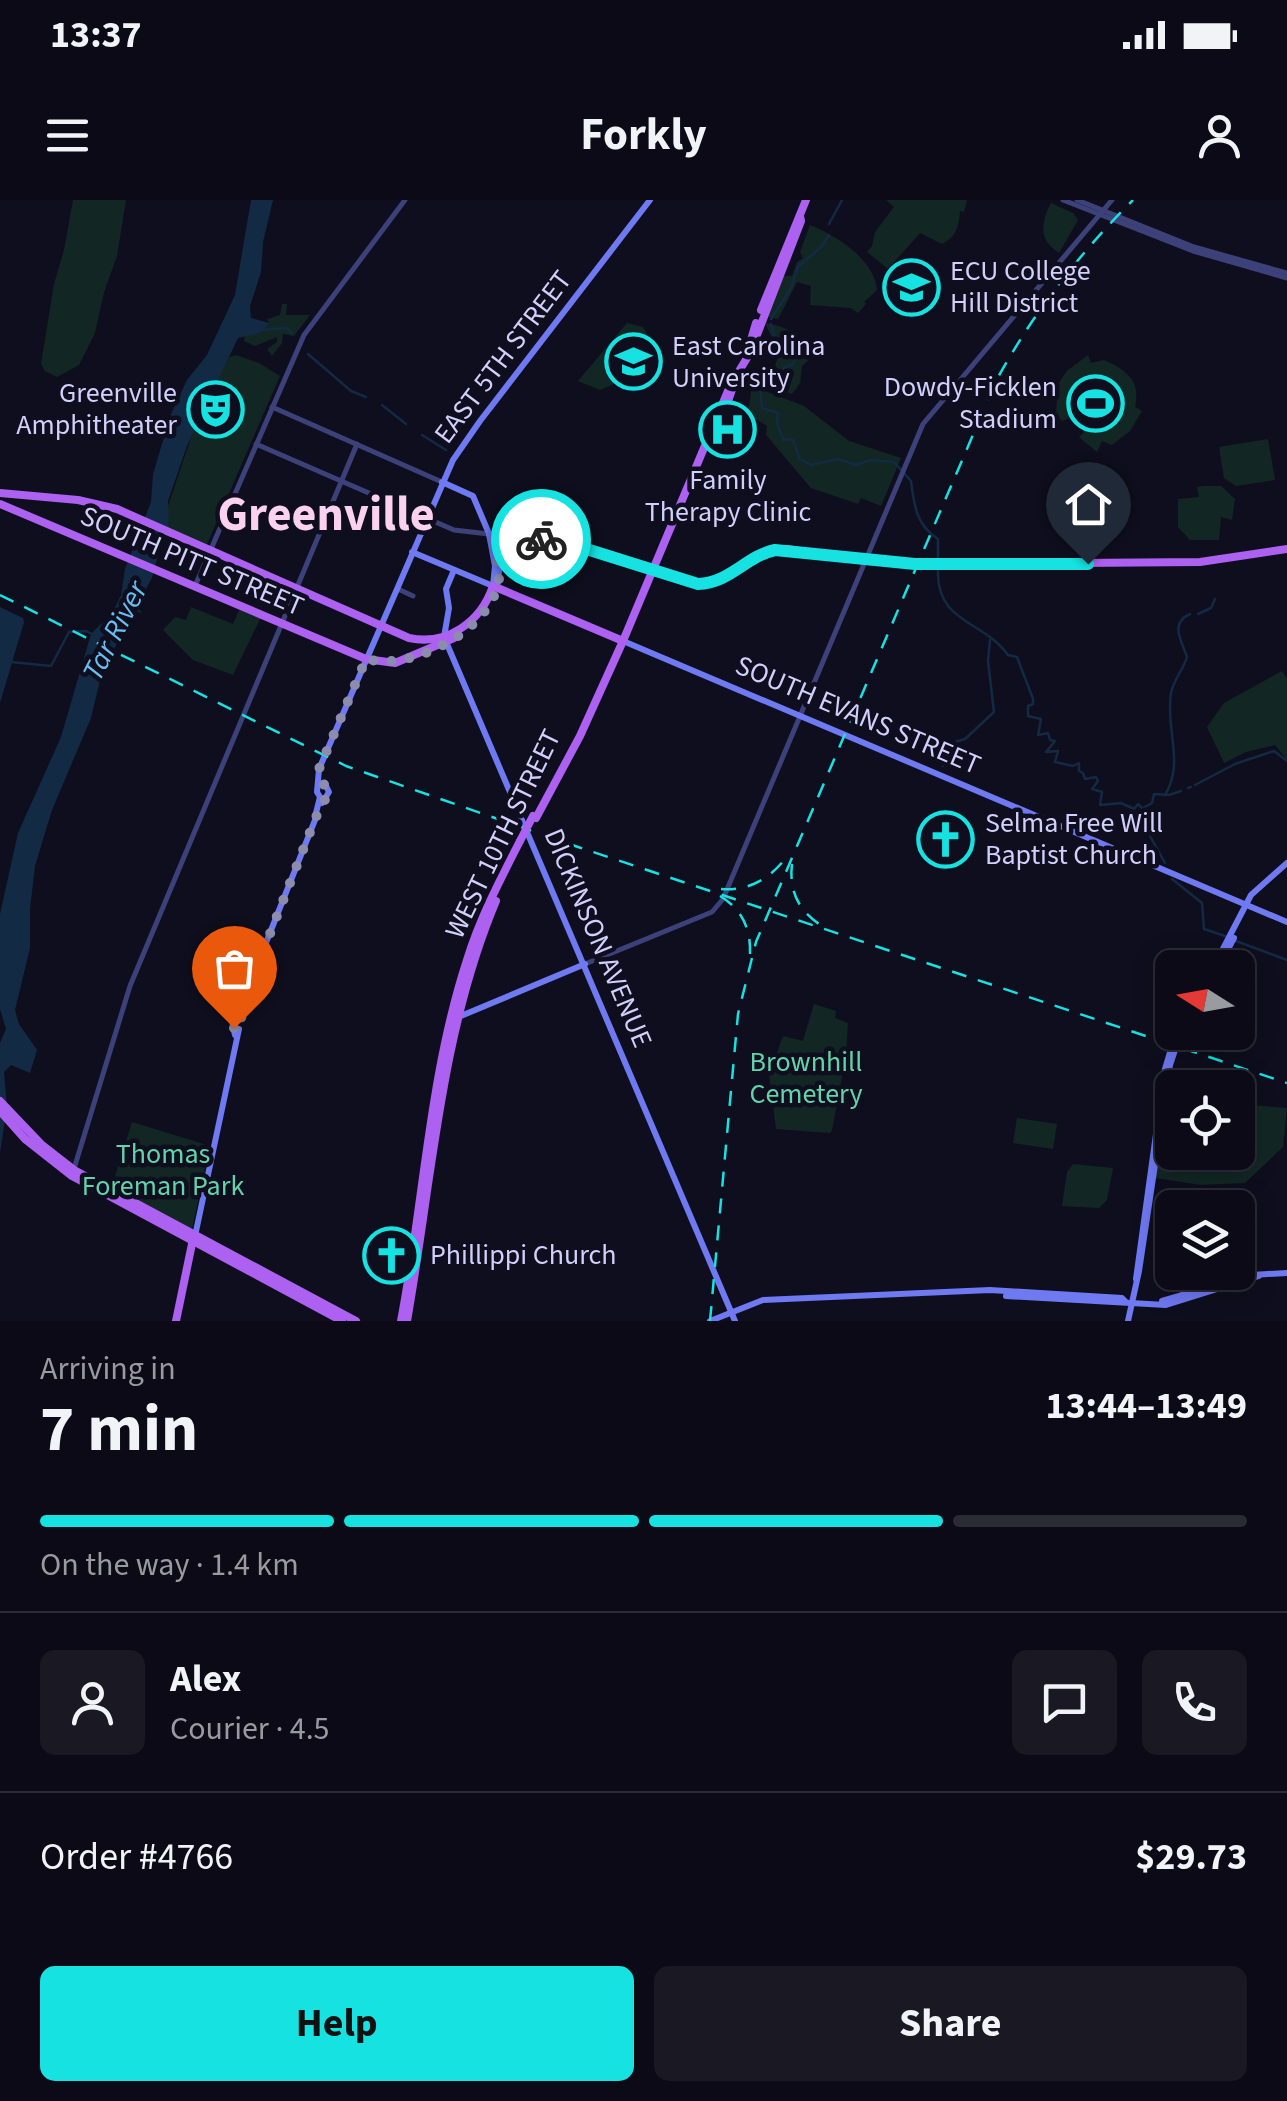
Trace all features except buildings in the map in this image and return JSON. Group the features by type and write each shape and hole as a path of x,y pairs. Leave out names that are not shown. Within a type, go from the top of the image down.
{"main road":[{"name":"EAST 5TH STREET","path":"194,1240 236,1031 232,1022 239,1016 316,817 322,792 318,772 426,518 474,428 650,200"},
{"path":"682,504 714,424 750,353 802,221 806,200"},
{"path":"682,504 735,380"},
{"path":"712,441 714,424"},
{"path":"366,659 395,662 425,651 478,620 495,587 500,566 477,502 451,482 448,471"},
{"path":"442,482 458,487"},
{"path":"2,505 3,493 66,498 117,510 380,625 420,640 446,639"},
{"name":"WEST 10TH STREET","path":"404,1321 422,1242 454,1019 487,922 522,842 624,642 682,504"},
{"name":"SOUTH PITT STREET","path":"2,505 366,659"},
{"path":"489,534 564,542 654,572 708,584 775,550 865,561 970,564 1206,562 1287,549"},
{"path":"489,534 495,587"},
{"path":"496,550 498,540 506,536"},
{"name":"SOUTH EVANS STREET","path":"412,552 1287,922"},
{"name":"DICKINSON AVENUE","path":"454,570 446,590 446,639 735,1321"},
{"path":"420,640 425,651"},
{"path":"1225,950 1254,891 1287,863"},
{"path":"454,1019 584,964"},
{"path":"1165,1070 1170,1050"},
{"path":"1167,1056 1168,1070"},
{"path":"0,1101 40,1152 342,1321"},
{"path":"0,1111 10,1117"},
{"path":"1128,1321 1143,1246 1155,1137"},
{"path":"1136,1280 1155,1157"},
{"path":"1141,1228 1143,1246"},
{"path":"178,1321 194,1240"},
{"path":"194,1240 356,1321"},
{"path":"710,1321 758,1301 987,1292 1155,1303 1251,1275 1287,1273"}],"street":[{"path":"195,586 314,319 404,200"},
{"path":"584,964 712,912 723,899 930,411 1112,200"},
{"path":"1070,201 1210,252 1287,275"},
{"path":"272,407 442,482"},
{"path":"256,444 461,532 489,534"},
{"path":"73,1173 130,986 357,444"},
{"path":"396,589 413,596"}],"green space":[{"path":"73,200 126,200 117,256 95,333 79,365 57,377 41,364"},
{"path":"886,200 967,200 964,212 960,211 957,229 947,241 942,244 920,233 888,269 867,252 875,232 894,207"},
{"path":"1051,203 1073,213 1078,220 1059,253 1048,243 1043,231"},
{"path":"810,225 842,242 862,259 877,290 858,313 851,308 810,305 811,286 797,282 778,319 768,317 783,276 792,276 797,262 803,258 800,252"},
{"path":"282,304 287,304 286,315 310,315 294,336 283,334 282,343 272,356 267,349 277,342 277,337 255,346 244,341 245,335 269,323 267,319 280,315"},
{"path":"627,323 643,327 648,336 616,383 600,390 578,381"},
{"path":"765,323 793,333 814,355 802,366 800,383 792,394 767,386 765,391 804,406 849,441 901,458 881,506 861,498 858,504 811,488 766,435 767,426 748,414 752,384 768,366 774,368 781,350 769,345 772,338"},
{"path":"236,355 280,376 207,544 169,528 167,509 197,420 229,357"},
{"name":"Dowdy-Ficklen Stadium","path":"1088,355 1091,363 1104,360 1130,377 1136,390 1135,407 1142,411 1130,431 1112,445 1102,441 1097,452 1079,437 1084,432 1072,417 1062,421 1056,415 1057,400 1049,397 1067,371"},
{"path":"1268,439 1275,480 1236,486 1224,478 1219,447"},
{"path":"1221,486 1235,499 1232,520 1221,517 1219,540 1190,540 1178,527 1178,499 1199,497 1197,487"},
{"path":"191,607 233,624 240,608 261,617 233,675 193,660 163,630 175,617 186,620"},
{"path":"1282,671 1287,679 1287,760 1275,745 1246,752 1224,763 1207,727 1224,703"},
{"name":"Brownhill Cemetery","path":"814,1004 836,1011 835,1018 848,1023 832,1130 830,1133 776,1129 769,1074 783,1036 803,1041"},
{"path":"1255,1105 1287,1108 1283,1147 1245,1183 1201,1185 1155,1178 1156,1170 1255,1170"},
{"path":"1017,1118 1057,1124 1053,1149 1013,1143"},
{"name":"Thomas Foreman Park","path":"132,1122 210,1146 192,1229 112,1186"},
{"path":"1073,1164 1113,1168 1107,1200 1099,1208 1062,1206 1067,1172"}],"water":[{"name":"Tar River","path":"251,200 273,200 261,272 250,306 251,318 269,323 260,333 238,338 187,446 168,501 169,528 152,578 137,605 142,613 133,610 129,623 119,631 121,637 103,668 91,718 52,810 35,866 30,948 15,1010 19,1024 37,1050 30,1073 11,1065 4,1072 7,1107 0,1153 0,1043 6,1029 0,1009 0,914 18,833 61,737 91,634 113,612 121,595 125,569 151,502 153,474 171,414 187,380 207,355 235,295"},
{"path":"0,607 24,622 0,703"}],"waterway":[{"path":"829,224 842,200"},
{"path":"771,319 791,288 798,267 829,235"},
{"path":"771,324 775,339 793,345 796,356 793,364 767,379 762,391 762,408 778,413 783,439 793,440 800,459 811,465 838,459 856,465 870,460 894,462 911,481 921,521 938,539 938,558"},
{"path":"261,330 286,328 292,333"},
{"path":"308,354 351,391 366,397"},
{"path":"382,405 406,424"},
{"path":"422,435 446,450"},
{"path":"938,570 939,587 953,611 998,643 1008,655 1017,657 1033,699 1028,716 1041,719 1038,735 1048,733 1050,740 1055,741 1046,752 1058,751 1055,762 1073,766 1079,763 1085,779 1096,777 1098,781 1092,789 1102,792 1100,805 1121,803 1134,809 1138,804 1143,809 1141,820 1165,863"},
{"path":"1198,614 1211,608 1215,599"},
{"path":"1165,795 1174,770 1171,693 1187,657 1179,628 1190,614"},
{"name":"Tar River","path":"11,662 51,666 69,632 86,631 94,635"},
{"path":"943,766 955,742 965,739 994,712 988,661 990,640"},
{"path":"1195,785 1235,764 1274,751 1287,761"},
{"path":"1143,808 1152,803 1154,794 1181,791"},
{"path":"1172,879 1202,903 1204,929 1225,936"},
{"path":"1236,941 1287,960"}],"railway":[{"path":"710,1321 738,1014 756,942 996,381 1058,285 1133,200"},
{"path":"0,595 346,766 1287,1083"},
{"path":"721,889 757,883 785,859"},
{"path":"792,864 796,898 819,924"},
{"path":"720,896 744,920 750,954"}],"way so far":[{"path":"234,1028 243,1026 240,1010 329,792 318,772 366,659 400,661 467,630 487,609 497,588 498,540 506,536 541,539"}],"place":[{"name":"ECU College Hill District","path":"911,287"},
{"name":"East Carolina University","path":"633,362"},
{"name":"Dowdy-Ficklen Stadium","path":"1096,403"},
{"name":"Greenville Amphitheater","path":"216,409"},
{"name":"Family Therapy Clinic","path":"728,429"},
{"name":"Selma Free Will Baptist Church","path":"946,839"},
{"name":"Phillippi Church","path":"391,1255"}],"district":[{"name":"Greenville","path":"326,515"}],"route":[{"path":"541,539 564,542 698,584 720,581 765,552 787,549 915,564 1088,564"}]}
